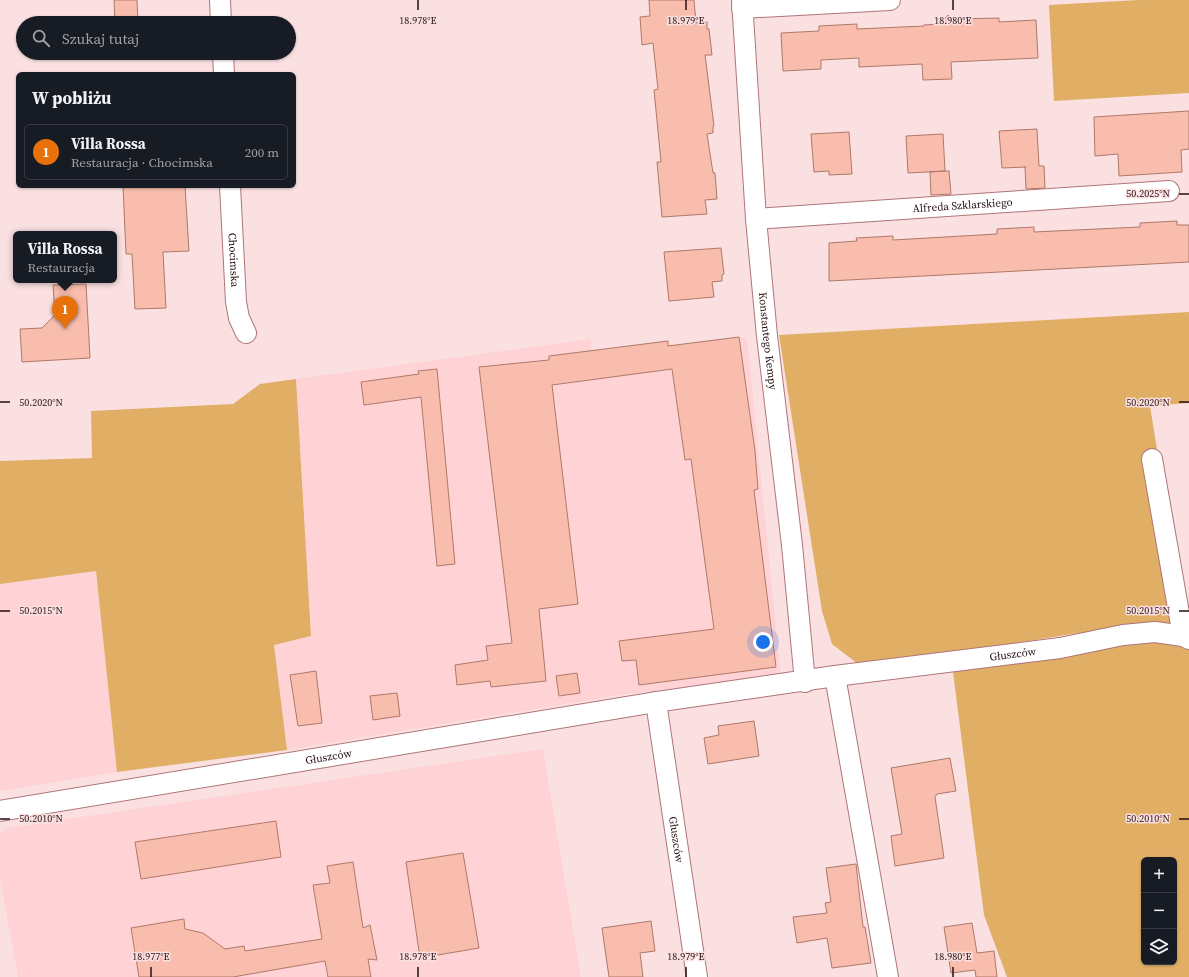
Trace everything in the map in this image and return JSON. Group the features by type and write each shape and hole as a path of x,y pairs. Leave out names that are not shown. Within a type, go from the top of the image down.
{"street":[{"path":"220,0 221,16"},
{"path":"742,4 890,0"},
{"name":"Konstantego Kempy","path":"742,4 756,218 767,336 792,545 805,682"},
{"path":"223,60 224,72"},
{"name":"Chocimska","path":"230,188 236,302 239,318 246,333"},
{"name":"Alfreda Szklarskiego","path":"756,218 1169,191"},
{"path":"1152,459 1186,638"},
{"name":"Głuszców","path":"0,811 656,702 805,682 835,676 1060,648 1123,635 1155,632 1186,638"},
{"path":"835,676 888,977"},
{"name":"Głuszców","path":"656,702 697,977"}],"shaded area":[{"path":"1139,0 1189,0 1189,93 1054,101 1049,5"},
{"path":"1189,312 1189,403 1150,406 1185,623 1078,633 904,661 858,664 832,644 822,611 779,335"},
{"path":"747,337 781,676 627,694 287,750 274,644 311,636 296,379 591,339 591,351 668,341 669,346"},
{"path":"296,379 311,636 274,645 287,750 117,772 96,571 0,584 0,461 92,458 91,411 233,404 260,384"},
{"path":"96,571 117,772 0,791 0,584"},
{"path":"1128,641 1175,641 1189,650 1189,977 1007,977 984,915 953,672"},
{"path":"543,749 581,977 18,977 0,879 0,834 6,828"}],"building":[{"path":"114,0 137,0 138,16 115,16"},
{"path":"649,0 694,0 696,23 707,22 707,29 709,29 712,55 705,55 714,126 713,133 707,134 713,173 715,173 717,199 705,200 707,214 662,217 657,162 661,162 654,90 658,89 653,43 642,45 640,17 650,16"},
{"path":"948,15 953,19 999,18 999,22 1036,20 1038,58 951,62 952,79 923,80 922,64 859,67 859,58 821,60 821,69 783,71 781,33 819,31 819,26 857,24 857,29 924,26 940,24"},
{"path":"1189,111 1189,149 1181,150 1182,172 1119,176 1118,154 1095,156 1094,117"},
{"path":"1037,129 1039,166 1044,166 1045,188 1026,189 1025,167 1002,168 999,131"},
{"path":"849,132 852,174 829,175 829,171 814,172 811,134"},
{"path":"943,134 945,171 908,173 906,136"},
{"path":"949,171 951,194 931,195 930,172"},
{"path":"123,188 185,188 189,251 163,252 166,308 135,309 132,254 126,254"},
{"path":"1177,221 1177,225 1189,225 1189,262 829,281 829,243 857,241 856,238 893,236 893,240 997,234 997,229 1034,227 1034,232 1140,227 1140,223"},
{"path":"721,248 724,274 722,275 722,281 712,282 714,297 669,301 664,252"},
{"path":"86,284 90,358 22,362 20,329 42,328 55,315 53,285"},
{"path":"739,337 755,451 758,489 754,490 776,667 639,685 636,660 622,661 619,641 714,629 691,459 685,460 672,369 552,385 578,604 539,609 546,681 491,687 490,681 457,685 455,665 488,660 486,646 512,643 479,367 549,360 549,356 668,341 668,346"},
{"path":"437,369 455,564 437,566 421,397 364,405 361,382 419,374 418,371"},
{"path":"316,671 322,723 298,726 290,675"},
{"path":"577,673 580,693 559,696 556,676"},
{"path":"397,693 400,716 373,720 370,696"},
{"path":"754,721 759,756 708,764 704,738 719,735 718,726"},
{"path":"950,758 956,791 937,794 935,797 944,858 895,866 891,836 902,834 891,768"},
{"path":"276,821 281,857 141,879 135,842"},
{"path":"463,853 479,948 420,958 406,862"},
{"path":"353,862 363,928 370,925 377,960 368,959 371,977 328,977 325,961 233,977 139,977 131,928 184,919 185,929 203,933 225,949 244,946 245,951 322,939 313,885 330,883 327,866"},
{"path":"856,864 863,927 865,927 871,963 832,968 827,938 797,943 793,917 827,913 825,903 831,902 826,868"},
{"path":"651,921 655,951 640,953 643,977 609,977 602,928"},
{"path":"972,923 977,953 994,951 997,977 976,977 975,970 951,973 944,927"}],"place":[{"name":"Villa Rossa","path":"65,329"}]}
